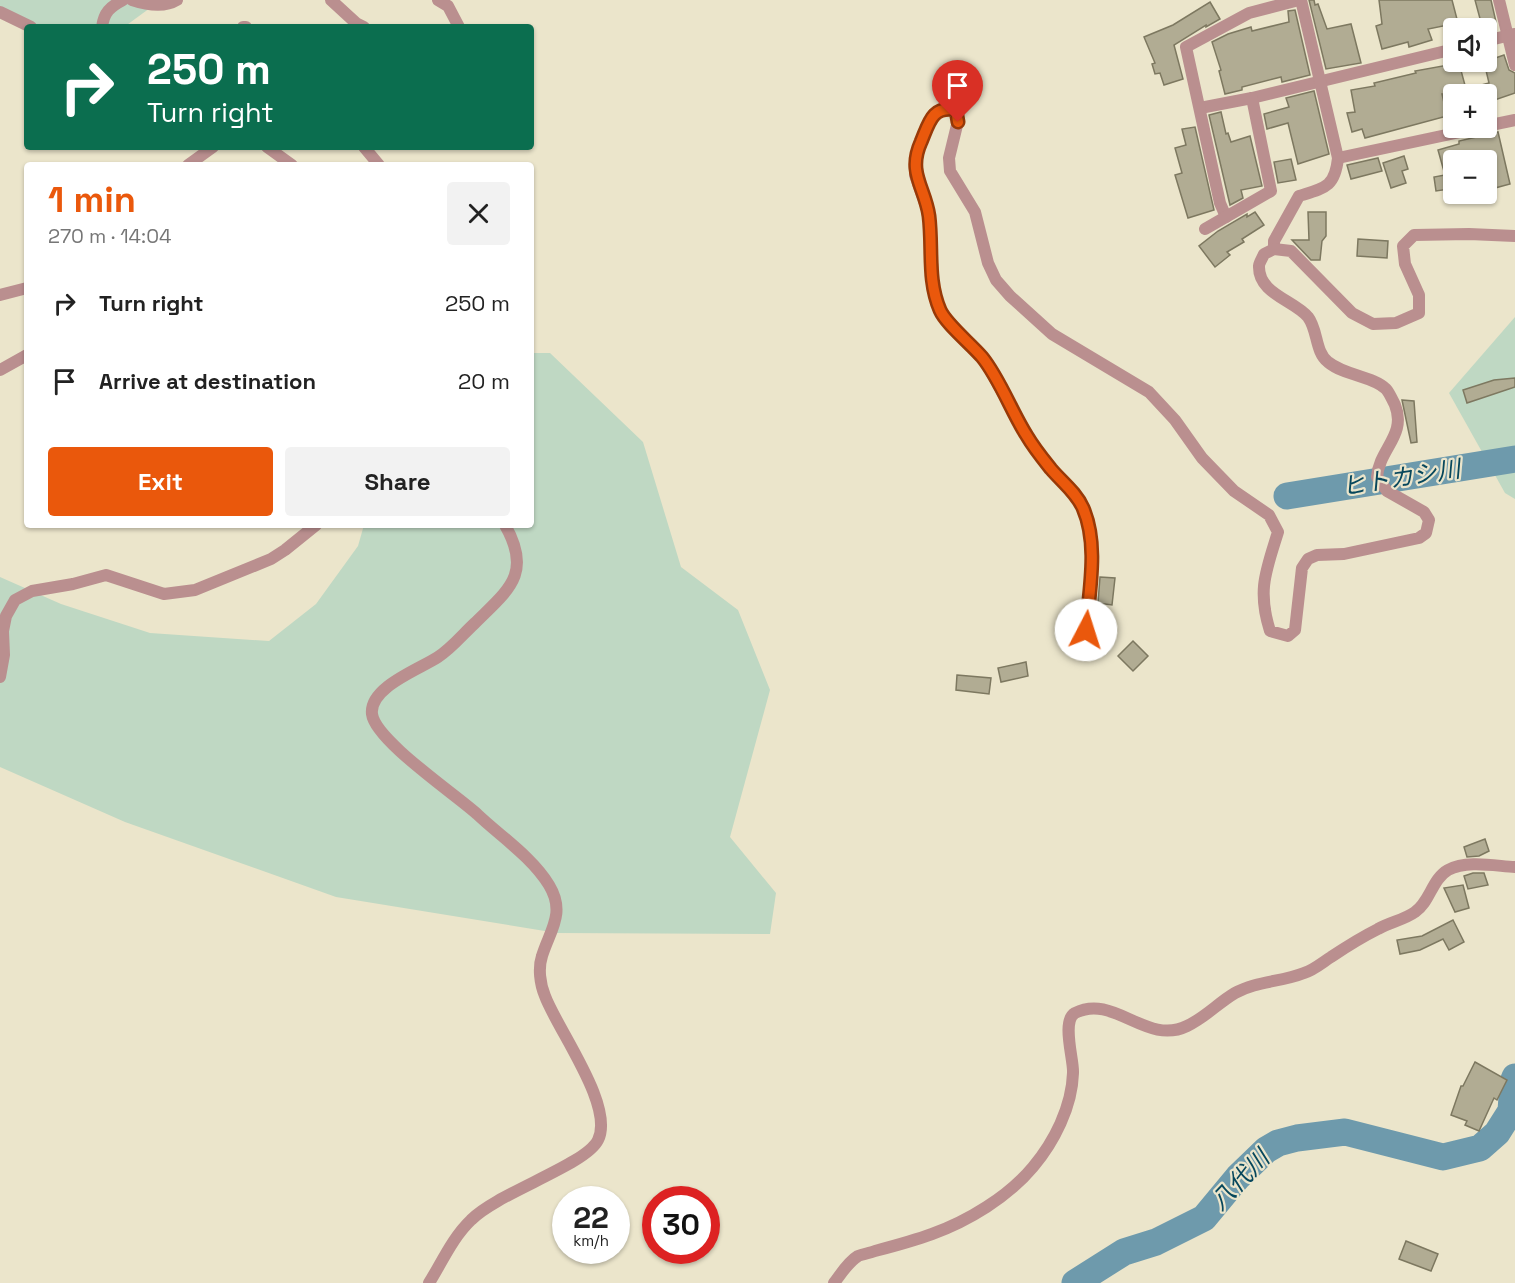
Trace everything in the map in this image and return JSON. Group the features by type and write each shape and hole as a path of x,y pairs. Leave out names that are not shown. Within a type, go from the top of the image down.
{"street":[{"path":"102,24 107,10 123,0"},
{"path":"132,0 144,4 169,5 177,0"},
{"path":"331,0 358,24"},
{"path":"438,0 448,6 457,24"},
{"path":"1226,217 1220,202 1186,47 1249,13 1300,0 1338,158 1337,173 1331,183 1319,190 1299,196 1274,241 1274,249"},
{"path":"1499,0 1511,35 1515,65"},
{"path":"0,12 25,24"},
{"path":"1200,108 1252,98 1443,52"},
{"path":"1205,229 1271,191 1252,98"},
{"path":"1086,630 1092,558 1090,530 1083,508 1075,494 1051,469 1027,437 984,359 941,313 934,294 929,215 915,175 919,146 932,117 941,109 956,110 958,122 949,158 950,171 975,212 987,263 996,280 1052,334 1149,392 1175,420 1210,466 1234,491 1269,515 1276,525 1278,532 1263,580 1264,614 1270,631 1288,636 1295,630 1302,568 1308,559 1317,555 1344,554 1419,538 1425,533 1429,520 1424,512 1388,491 1377,477 1378,466 1399,427 1396,407 1386,389 1367,379 1342,372 1326,360 1309,318 1300,309 1269,290 1263,280 1259,266 1264,254 1274,249 1291,251 1352,313 1373,324 1396,323 1419,313 1419,295 1405,264 1403,246 1414,236 1469,234 1515,236"},
{"path":"1497,124 1515,120"},
{"path":"1338,158 1443,136"},
{"path":"192,162 209,150"},
{"path":"271,150 288,162"},
{"path":"366,150 376,162"},
{"path":"0,295 24,289"},
{"path":"0,370 24,357"},
{"path":"0,676 4,655 3,632 6,616 15,600 32,591 73,584 106,575 164,594 195,590 271,559 312,528"},
{"path":"429,1283 454,1241 471,1220 497,1200 579,1158 595,1145 600,1137 600,1116 592,1089 572,1045 554,1018 543,993 540,973 541,958 553,930 557,908 549,886 529,862 471,809 385,739 372,717 372,708 380,695 398,678 438,657 509,590 516,573 518,559 507,528"},
{"path":"834,1283 858,1256 933,1234 976,1213 1000,1197 1031,1170 1045,1152 1063,1118 1073,1086 1073,1064 1069,1040 1070,1019 1073,1014 1090,1008 1117,1012 1143,1026 1162,1031 1182,1029 1202,1018 1234,993 1253,985 1282,981 1308,972 1380,928 1413,914 1422,907 1446,871 1462,865 1515,867"}],"green space":[{"path":"0,0 161,0 128,24 24,25 0,7"},
{"path":"1515,317 1515,499 1505,493 1449,393"},
{"path":"534,353 550,353 643,442 681,567 738,610 770,690 730,837 776,893 770,934 557,933 336,897 125,822 0,767 0,577 61,604 150,633 269,641 316,604 358,546 363,528 534,528"}],"building":[{"path":"1309,0 1314,0 1315,5 1318,4 1327,29 1351,24 1361,63 1326,69"},
{"path":"1379,0 1452,0 1457,18 1443,18 1443,26 1428,29 1432,40 1409,47 1408,42 1382,49 1376,26 1382,24"},
{"path":"1475,0 1491,0 1495,18 1480,18"},
{"path":"1210,2 1220,19 1174,45 1183,79 1164,85 1160,73 1155,74 1152,64 1155,63 1144,37 1173,25"},
{"path":"1295,10 1310,75 1282,82 1281,77 1225,94 1219,71 1221,70 1212,42 1251,27 1252,31 1289,22 1288,11"},
{"path":"1504,55 1509,70 1515,73 1515,93 1497,99 1497,84 1485,84 1489,83 1486,72 1497,72 1497,57"},
{"path":"1443,66 1443,72 1461,72 1465,84 1443,84 1443,117 1365,138 1362,129 1352,132 1347,113 1355,112 1351,90 1375,86 1374,83"},
{"path":"1314,91 1329,154 1298,164 1288,123 1267,129 1264,114 1289,107 1286,98"},
{"path":"1221,112 1226,134 1228,133 1231,142 1250,136 1262,186 1241,190 1243,198 1230,205 1209,115"},
{"path":"1195,127 1214,210 1188,218 1175,175 1182,173 1175,148 1186,145 1182,129"},
{"path":"1497,132 1510,184 1497,187 1497,150 1443,150 1443,168 1438,150 1472,138 1497,138"},
{"path":"1404,156 1408,169 1402,171 1406,183 1391,188 1383,163"},
{"path":"1378,158 1382,171 1351,179 1347,165"},
{"path":"1291,159 1296,180 1278,183 1274,162"},
{"path":"1443,175 1443,190 1436,191 1434,177"},
{"path":"1255,212 1264,225 1242,239 1244,242 1227,252 1230,255 1215,267 1199,246 1218,231 1247,214 1247,217"},
{"path":"1308,212 1326,212 1326,236 1322,241 1320,260 1311,260 1292,240 1309,240"},
{"path":"1358,239 1388,241 1387,258 1357,256"},
{"path":"1515,378 1515,387 1467,403 1463,390 1494,380"},
{"path":"1402,400 1414,401 1417,442 1411,443"},
{"path":"1100,577 1115,578 1112,605 1098,603"},
{"path":"1133,641 1148,656 1133,671 1118,656"},
{"path":"1026,662 1028,676 1001,682 998,668"},
{"path":"957,675 991,678 989,694 956,690"},
{"path":"1485,839 1489,851 1479,856 1467,857 1464,847"},
{"path":"1484,873 1488,885 1468,889 1464,876"},
{"path":"1463,885 1469,908 1455,912 1444,888"},
{"path":"1453,920 1464,942 1449,950 1443,939 1420,950 1400,954 1397,940 1422,936"},
{"path":"1475,1062 1507,1080 1497,1100 1494,1098 1479,1131 1465,1125 1467,1121 1451,1115 1461,1086"},
{"path":"1406,1241 1438,1254 1431,1271 1399,1259"}],"waterway":[{"name":"ヒトカシ川","path":"1287,496 1515,459"},
{"name":"八代川","path":"1075,1283 1124,1252 1156,1242 1204,1218 1238,1177 1266,1150 1278,1143 1297,1138 1345,1132 1443,1157 1480,1148 1497,1133 1511,1111 1515,1077"}],"route":[{"path":"958,122 956,110 946,108 941,109 932,117 919,146 915,163 915,175 929,215 934,294 941,313 984,359 1027,437 1051,469 1075,494 1083,508 1090,530 1092,558 1086,630"}]}
